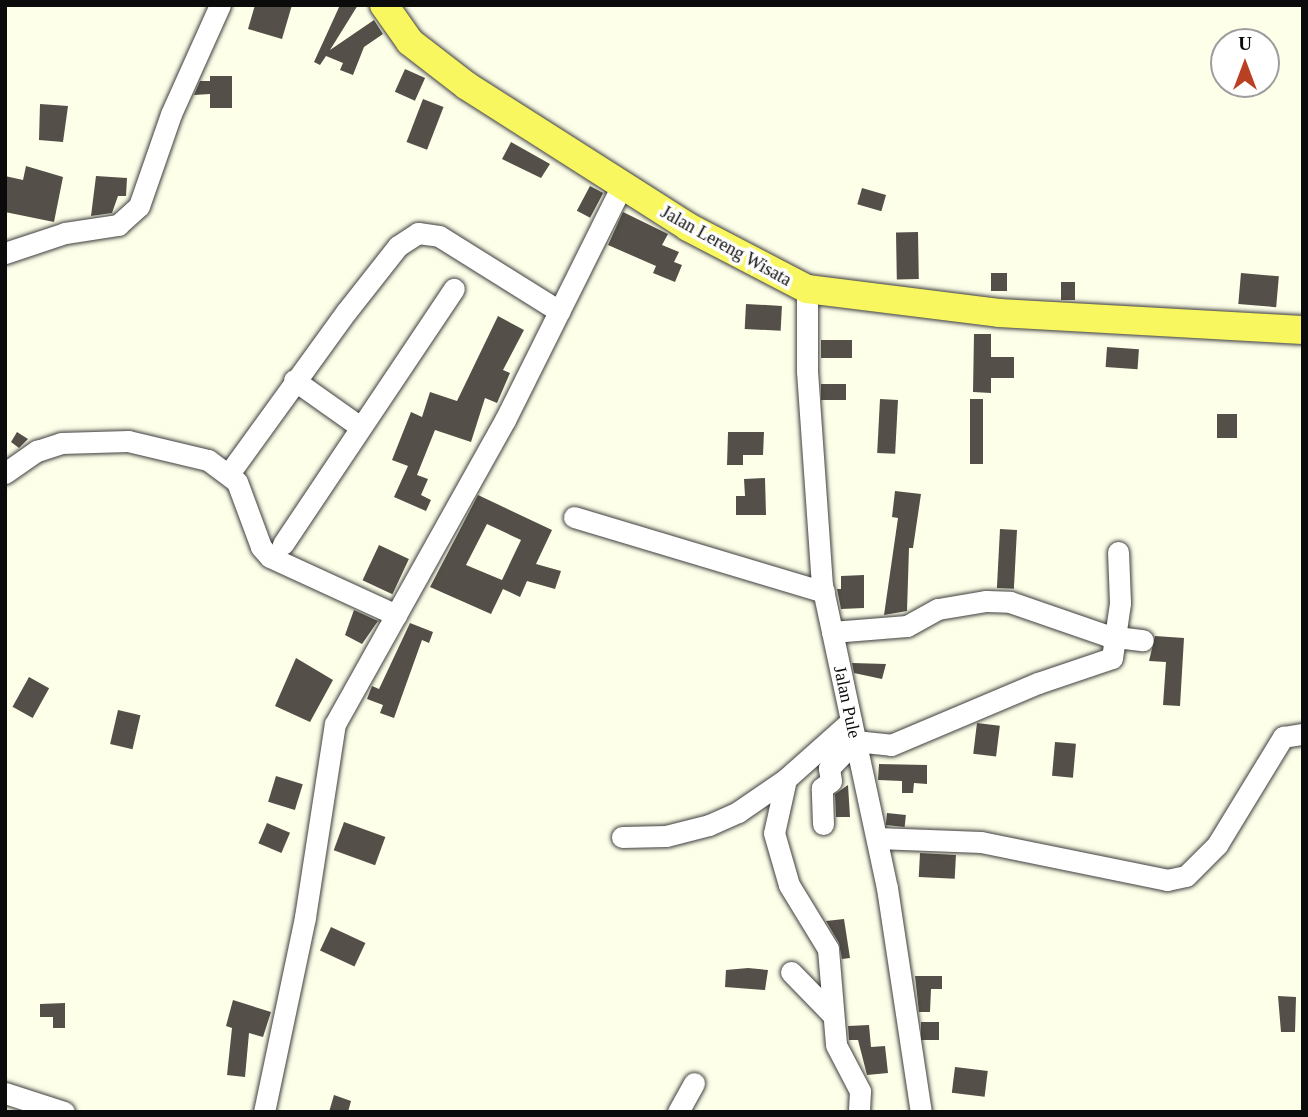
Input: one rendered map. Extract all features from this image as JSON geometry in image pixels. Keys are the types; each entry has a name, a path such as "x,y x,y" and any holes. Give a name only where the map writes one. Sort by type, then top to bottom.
{"main road":[{"name":"Jalan Lereng Wisata","path":"384,5 410,42 467,86 688,227 807,289 999,313 1303,330"}],"street":[{"path":"5,253 65,233 118,225 139,206 171,114 220,5"},
{"path":"264,1112 305,916 335,724 505,420 622,185"},
{"path":"233,468 295,380 398,246 418,233 439,236 559,311"},
{"path":"283,544 359,426 454,289"},
{"name":"Jalan Pule","path":"807,289 807,371 824,592 877,838 921,1112"},
{"path":"295,380 359,426"},
{"path":"5,473 37,451 71,443 128,441 208,460 237,482 261,547 270,557 396,615"},
{"path":"574,517 824,592"},
{"path":"853,731 891,745 931,732 1038,683 1112,658 1116,637 1118,552"},
{"path":"832,632 907,626 938,609 986,601 1035,608 1054,621 1116,637 1143,640"},
{"path":"622,837 666,836 709,825 738,812 853,731"},
{"path":"822,824 822,788 831,781 829,768 853,731"},
{"path":"877,838 981,842 1167,880 1186,876 1217,845 1283,737 1303,734"},
{"path":"786,779 774,833 778,859 828,949 831,1013 839,1054 860,1091 859,1112"},
{"path":"791,972 831,1013"},
{"path":"678,1112 694,1083"},
{"path":"5,1093 64,1112"}],"building":[{"path":"255,5 292,5 282,39 248,29"},
{"path":"340,5 358,5 330,50 374,20 383,34 364,47 353,75 340,70 343,63 326,56 320,65 314,62"},
{"path":"405,69 425,78 415,101 395,92"},
{"path":"210,76 232,76 232,108 210,108 210,94 194,95 200,81 210,81"},
{"path":"423,99 444,107 427,150 407,142"},
{"path":"40,104 68,106 63,142 39,140"},
{"path":"511,142 550,164 541,178 502,159"},
{"path":"26,166 63,177 54,222 5,212 5,176 23,180"},
{"path":"96,176 127,178 126,196 118,196 112,213 91,216"},
{"path":"590,186 603,193 590,218 577,211"},
{"path":"862,188 886,195 881,211 857,204"},
{"path":"623,212 668,234 662,245 679,252 674,262 682,265 675,282 653,273 656,266 608,245"},
{"path":"896,232 918,232 919,279 897,279"},
{"path":"991,273 1007,273 1007,291 991,291"},
{"path":"1241,273 1279,276 1276,307 1238,304"},
{"path":"1061,282 1075,282 1075,300 1061,300"},
{"path":"746,304 782,306 781,331 745,329"},
{"path":"498,316 524,330 503,370 510,373 497,403 485,398 471,442 435,430 417,475 428,479 421,495 431,500 426,511 394,497 408,466 392,460 411,412 422,417 430,392 457,401"},
{"path":"974,334 991,334 991,357 1014,357 1014,378 991,378 991,393 973,392"},
{"path":"821,340 852,340 852,358 821,358"},
{"path":"1107,347 1139,349 1138,369 1106,367"},
{"path":"821,384 846,384 846,400 821,400"},
{"path":"880,399 898,400 895,454 877,453"},
{"path":"970,399 983,399 983,464 970,464"},
{"path":"1217,414 1237,414 1237,438 1217,438"},
{"path":"17,432 28,439 19,448 11,442"},
{"path":"728,432 764,432 763,455 743,455 743,465 727,465"},
{"path":"765,478 766,515 736,515 736,496 745,496 744,479"},
{"path":"895,491 921,494 913,548 909,548 907,611 884,615 898,518 892,517"},
{"path":"478,495 552,530 536,564 561,571 555,589 527,581 520,597 503,589 491,614 430,587","holes":["487,524 521,540 502,580 466,565"]},
{"path":"1000,529 1017,530 1014,589 997,588"},
{"path":"379,545 409,559 392,594 363,580"},
{"path":"864,575 864,608 841,609 837,589 841,589 841,576"},
{"path":"354,610 378,621 362,644 345,635"},
{"path":"410,623 433,632 429,643 422,640 394,718 380,713 383,705 367,699 372,686 379,689"},
{"path":"1155,636 1184,638 1180,706 1163,705 1166,662 1149,661"},
{"path":"296,658 333,680 310,722 275,706"},
{"path":"852,663 886,664 882,679 854,673"},
{"path":"29,677 49,688 33,718 13,707"},
{"path":"118,710 140,715 133,749 110,744"},
{"path":"977,723 1000,726 996,757 973,754"},
{"path":"1055,742 1076,744 1073,778 1052,776"},
{"path":"879,764 927,765 927,784 914,783 913,793 902,793 902,781 878,780"},
{"path":"276,776 303,784 295,810 268,802"},
{"path":"848,785 850,817 836,817 835,794"},
{"path":"887,813 906,815 905,827 886,825"},
{"path":"344,822 385,837 375,865 334,850"},
{"path":"267,823 290,833 281,853 258,843"},
{"path":"920,853 956,855 955,879 919,877"},
{"path":"844,919 850,958 842,959 839,943 826,921"},
{"path":"331,927 365,943 354,967 320,951"},
{"path":"726,970 768,970 765,990 725,987"},
{"path":"915,976 942,976 942,989 931,989 930,1012 919,1012"},
{"path":"1278,996 1296,997 1295,1032 1281,1032"},
{"path":"233,1000 271,1012 263,1037 249,1033 245,1077 227,1075 232,1028 226,1026"},
{"path":"65,1003 65,1028 53,1028 53,1017 40,1017 40,1004"},
{"path":"921,1022 939,1022 939,1040 921,1040"},
{"path":"869,1025 871,1047 885,1046 888,1073 867,1075 858,1040 849,1040 848,1026"},
{"path":"955,1067 988,1071 985,1097 952,1093"},
{"path":"334,1095 351,1101 348,1112 329,1112"}]}
